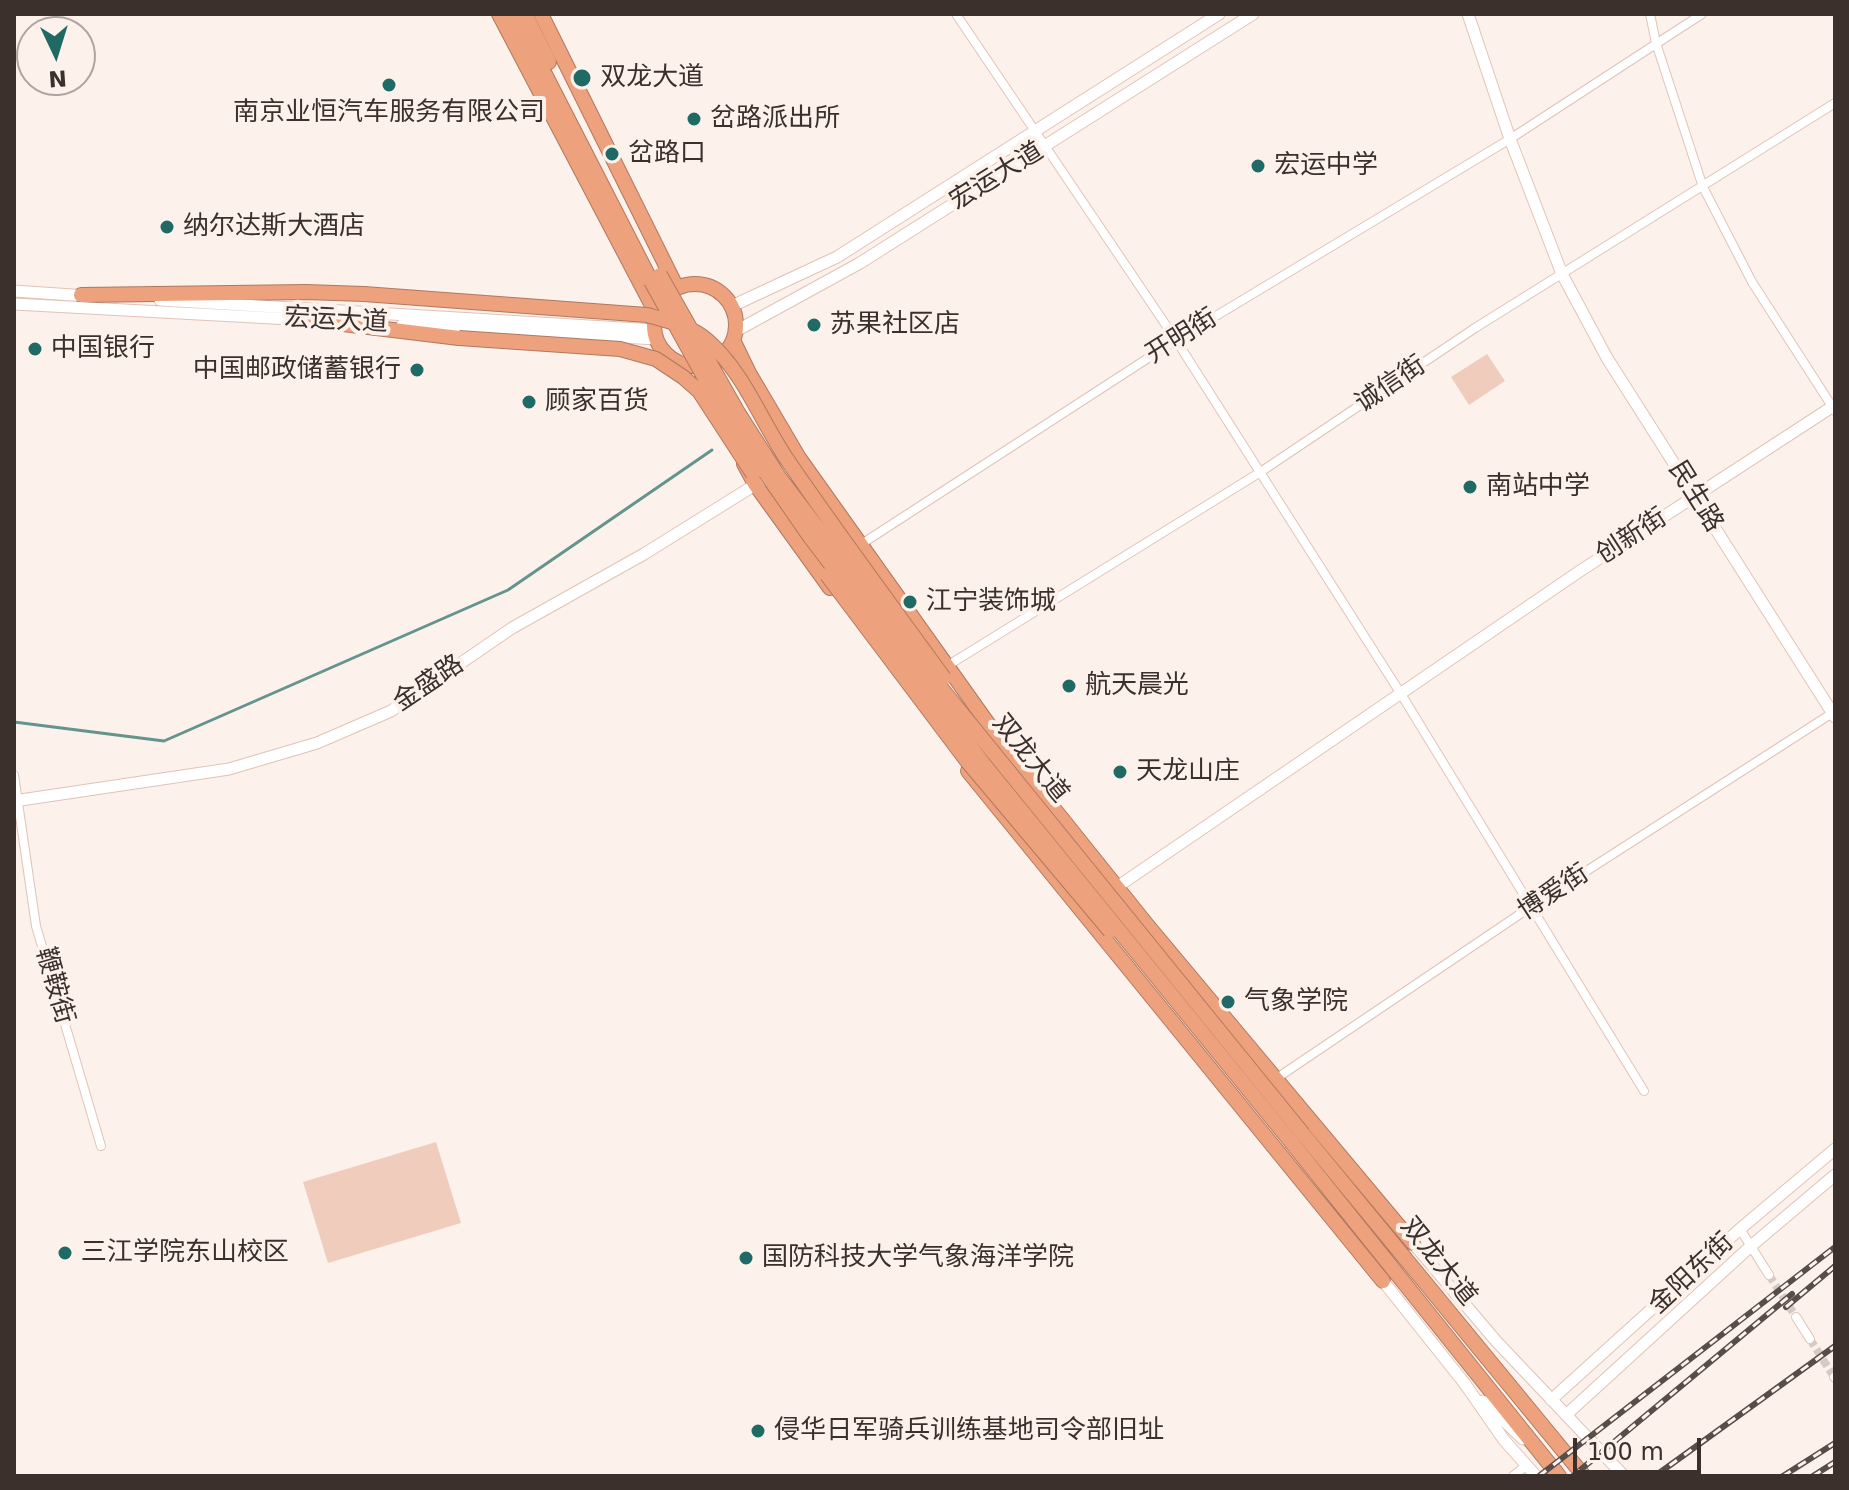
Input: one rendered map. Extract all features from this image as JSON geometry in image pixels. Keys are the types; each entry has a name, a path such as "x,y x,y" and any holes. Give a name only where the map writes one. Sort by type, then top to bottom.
{"highway":[{"path":"499,14 656,313"},
{"name":"双龙大道","path":"514,14 651,281 723,411 774,488 986,767 1174,999 1297,1138 1584,1476"},
{"name":"双龙大道","path":"525,14 605,176 737,411 798,501 907,646 1297,1138 1555,1471"},
{"path":"541,14 677,288"},
{"path":"701,284 724,295 732,306 736,318 735,336 727,351 716,360 704,365 691,365 669,356 656,334 656,313 661,303 677,288 701,284"},
{"path":"81,295 364,294 647,315 682,325 706,339 726,359 786,457 958,698 997,758"},
{"path":"302,319 459,338 620,349 656,359 683,377 699,391 792,529 967,761 1095,916 1174,999"},
{"name":"双龙大道","path":"735,336 749,373 799,458 1006,749 1413,1243"},
{"name":"双龙大道","path":"691,365 755,484 982,791 1383,1281"}],"street":[{"path":"956,14 1176,340 1401,694 1644,1091"},
{"name":"宏运大道","path":"732,306 837,257 1219,14"},
{"name":"宏运大道","path":"735,336 1047,147 1253,14"},
{"name":"民生路","path":"1468,14 1510,139 1562,274 1607,358 1834,714"},
{"path":"1650,14 1656,43 1703,187 1752,282 1834,408"},
{"name":"开明街","path":"860,545 1176,340 1510,139 1702,14"},
{"name":"诚信街","path":"947,666 1259,473 1475,328 1835,103"},
{"name":"宏运大道","path":"14,291 656,334"},
{"name":"宏运大道","path":"14,304 656,334"},
{"name":"创新街","path":"1117,887 1550,591 1834,408"},
{"name":"金盛路","path":"15,800 229,769 317,743 391,711 512,628 644,554 799,458"},
{"name":"博爱街","path":"1277,1078 1532,906 1834,714"},
{"name":"鞭鞍街","path":"14,775 15,800 36,926 101,1146"},
{"name":"金阳东街","path":"1551,1400 1740,1229 1835,1149"},
{"name":"金阳东街","path":"1566,1415 1751,1246 1835,1175"},
{"path":"1740,1229 1769,1275"},
{"path":"1413,1243 1457,1297 1624,1476"},
{"path":"1383,1281 1465,1384 1504,1440 1536,1476"},
{"path":"1796,1317 1810,1339"},
{"path":"1465,1384 1555,1471"},
{"path":"1513,1476 1527,1465"}],"shaded area":[{"path":"1487,354 1505,381 1469,405 1451,377"},
{"path":"436,1142 461,1223 328,1263 303,1182"}],"waterway":[{"path":"14,722 164,741 508,590 712,450"}],"tunnel":[{"path":"1769,1275 1796,1317"},
{"path":"1810,1339 1834,1377"}],"railway":[{"path":"1539,1476 1835,1247"},
{"path":"1786,1307 1835,1266"},
{"path":"1573,1476 1792,1294"},
{"path":"1655,1476 1835,1346"},
{"path":"1783,1476 1835,1443"},
{"path":"1813,1476 1835,1462"}],"place":[{"name":"双龙大道","path":"582,78"},
{"name":"南京业恒汽车服务有限公司","path":"389,85"},
{"name":"岔路派出所","path":"694,119"},
{"name":"岔路口","path":"612,154"},
{"name":"宏运中学","path":"1258,166"},
{"name":"纳尔达斯大酒店","path":"167,227"},
{"name":"苏果社区店","path":"814,325"},
{"name":"中国银行","path":"35,349"},
{"name":"中国邮政储蓄银行","path":"417,370"},
{"name":"顾家百货","path":"529,402"},
{"name":"南站中学","path":"1470,487"},
{"name":"江宁装饰城","path":"910,602"},
{"name":"航天晨光","path":"1069,686"},
{"name":"天龙山庄","path":"1120,772"},
{"name":"气象学院","path":"1228,1002"},
{"name":"三江学院东山校区","path":"65,1253"},
{"name":"国防科技大学气象海洋学院","path":"746,1258"},
{"name":"侵华日军骑兵训练基地司令部旧址","path":"758,1431"}]}
